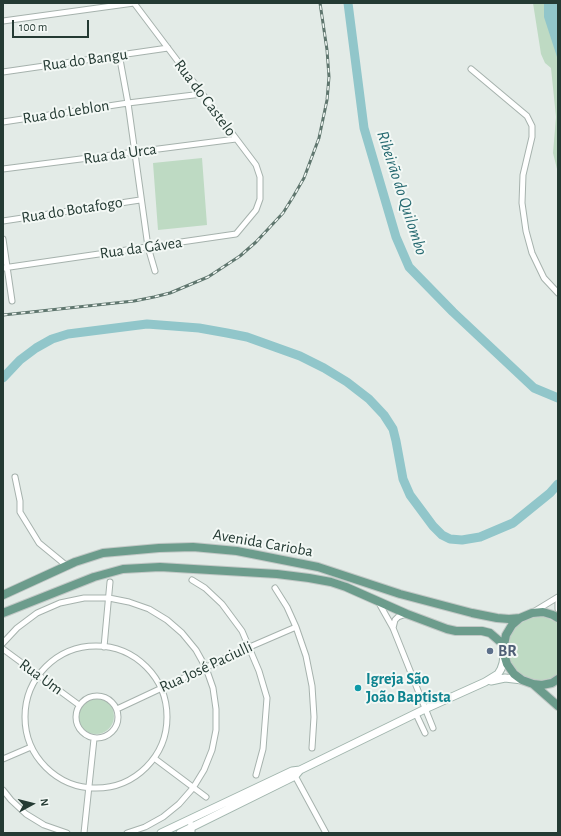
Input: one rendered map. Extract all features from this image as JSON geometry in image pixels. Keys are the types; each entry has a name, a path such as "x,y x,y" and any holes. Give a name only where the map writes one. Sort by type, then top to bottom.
{"main road":[{"name":"Avenida Carioba","path":"3,595 67,566 103,553 159,548 193,547 237,551 318,567 394,592 472,613 497,618 520,618"},
{"name":"Avenida Carioba","path":"3,614 94,577 124,569 146,567 277,574 331,582 346,587 407,614 452,630 482,631 490,633 504,650"},
{"path":"180,833 296,772 425,709 485,682 498,674 504,663 506,634 512,625 520,618 532,613 543,612 558,618"},
{"path":"504,650 507,664 514,674 522,680"},
{"path":"485,682 505,678 542,685 552,683 558,679"},
{"path":"533,684 558,706"},
{"path":"161,833 191,827"}],"street":[{"path":"3,20 134,3"},
{"name":"Rua do Castelo","path":"134,3 256,165 260,177 260,199"},
{"name":"Rua do Bangu","path":"3,72 168,48"},
{"path":"119,54 128,103 140,200 148,247 155,271"},
{"path":"471,69 527,116 532,126 532,137 523,175 522,203 526,231 532,253 544,278 558,293"},
{"name":"Rua do Leblon","path":"3,122 128,103 202,94"},
{"name":"Rua da Urca","path":"3,169 236,139"},
{"name":"Rua da Gávea","path":"5,267 236,234 256,210 260,199"},
{"name":"Rua do Botafogo","path":"3,221 140,200"},
{"path":"3,239 5,267 12,301"},
{"path":"15,477 20,501 20,512 39,543 67,566"},
{"path":"192,580 205,588 222,604 242,631 259,671 267,698 263,750 256,775"},
{"path":"104,647 110,582"},
{"path":"275,588 287,607 306,656 312,686 314,717 312,748"},
{"path":"532,613 558,597"},
{"path":"3,644 17,628 37,613 60,603 84,598 109,598 129,602 149,609 167,620 182,633 196,650 206,668 214,695 216,730 212,750 204,770 193,788 180,804 163,817 145,827 127,833"},
{"path":"379,602 393,628 433,728"},
{"path":"558,603 558,609"},
{"path":"393,628 395,620 398,617 407,614"},
{"name":"Rua José Paciulli","path":"117,709 296,627"},
{"path":"86,647 104,647 118,650 132,656 143,664 153,675 161,688 166,705 167,724 163,742 154,758 137,776 126,782 102,789 75,786 61,780 49,771 39,760 31,747 27,732 25,717 27,702 31,688 39,675 52,662 68,652 86,647"},
{"name":"Rua Um","path":"3,649 79,705"},
{"path":"96,696 108,699 117,709 118,722 112,733 101,739 88,737 78,729 75,717 79,705 89,697 96,696"},
{"path":"416,714 425,733"},
{"path":"84,833 94,739"},
{"path":"3,759 31,747"},
{"path":"154,758 206,798"},
{"path":"296,772 326,833"},
{"path":"3,790 26,814 44,825 67,833"}],"green space":[{"path":"533,3 552,3 558,49 558,173 553,153 556,117 551,68 545,63 541,54"},
{"path":"202,158 207,225 158,230 153,163"},
{"path":"545,617 558,623 558,674 552,678 543,680 534,680 525,677 518,672 512,665 508,647 509,639 513,630 527,619"},
{"path":"96,698 106,701 111,706 114,716 111,726 106,731 96,734 86,731 81,726 78,716 81,706 86,701"}],"water":[{"path":"544,3 558,3 558,60 544,17"}],"waterway":[{"name":"Ribeirão do Quilombo","path":"348,3 364,128 396,237 409,267 453,312 534,388 558,398"},
{"name":"Ribeirão do Quilombo","path":"3,378 20,360 36,348 52,339 68,334 147,324 199,328 227,333 247,337 300,356 347,382 369,399 384,415 393,429 403,479 410,495 433,526 442,535 450,539 462,540 480,537 513,523 550,493 558,484"}],"railway":[{"path":"3,315 134,301 170,293 208,277 240,256 256,242 283,213 293,197 304,178 319,138 327,100 329,77 327,50 320,3"}],"place":[{"name":"BR","path":"490,651"},
{"name":"Igreja São João Baptista","path":"358,688"}]}
